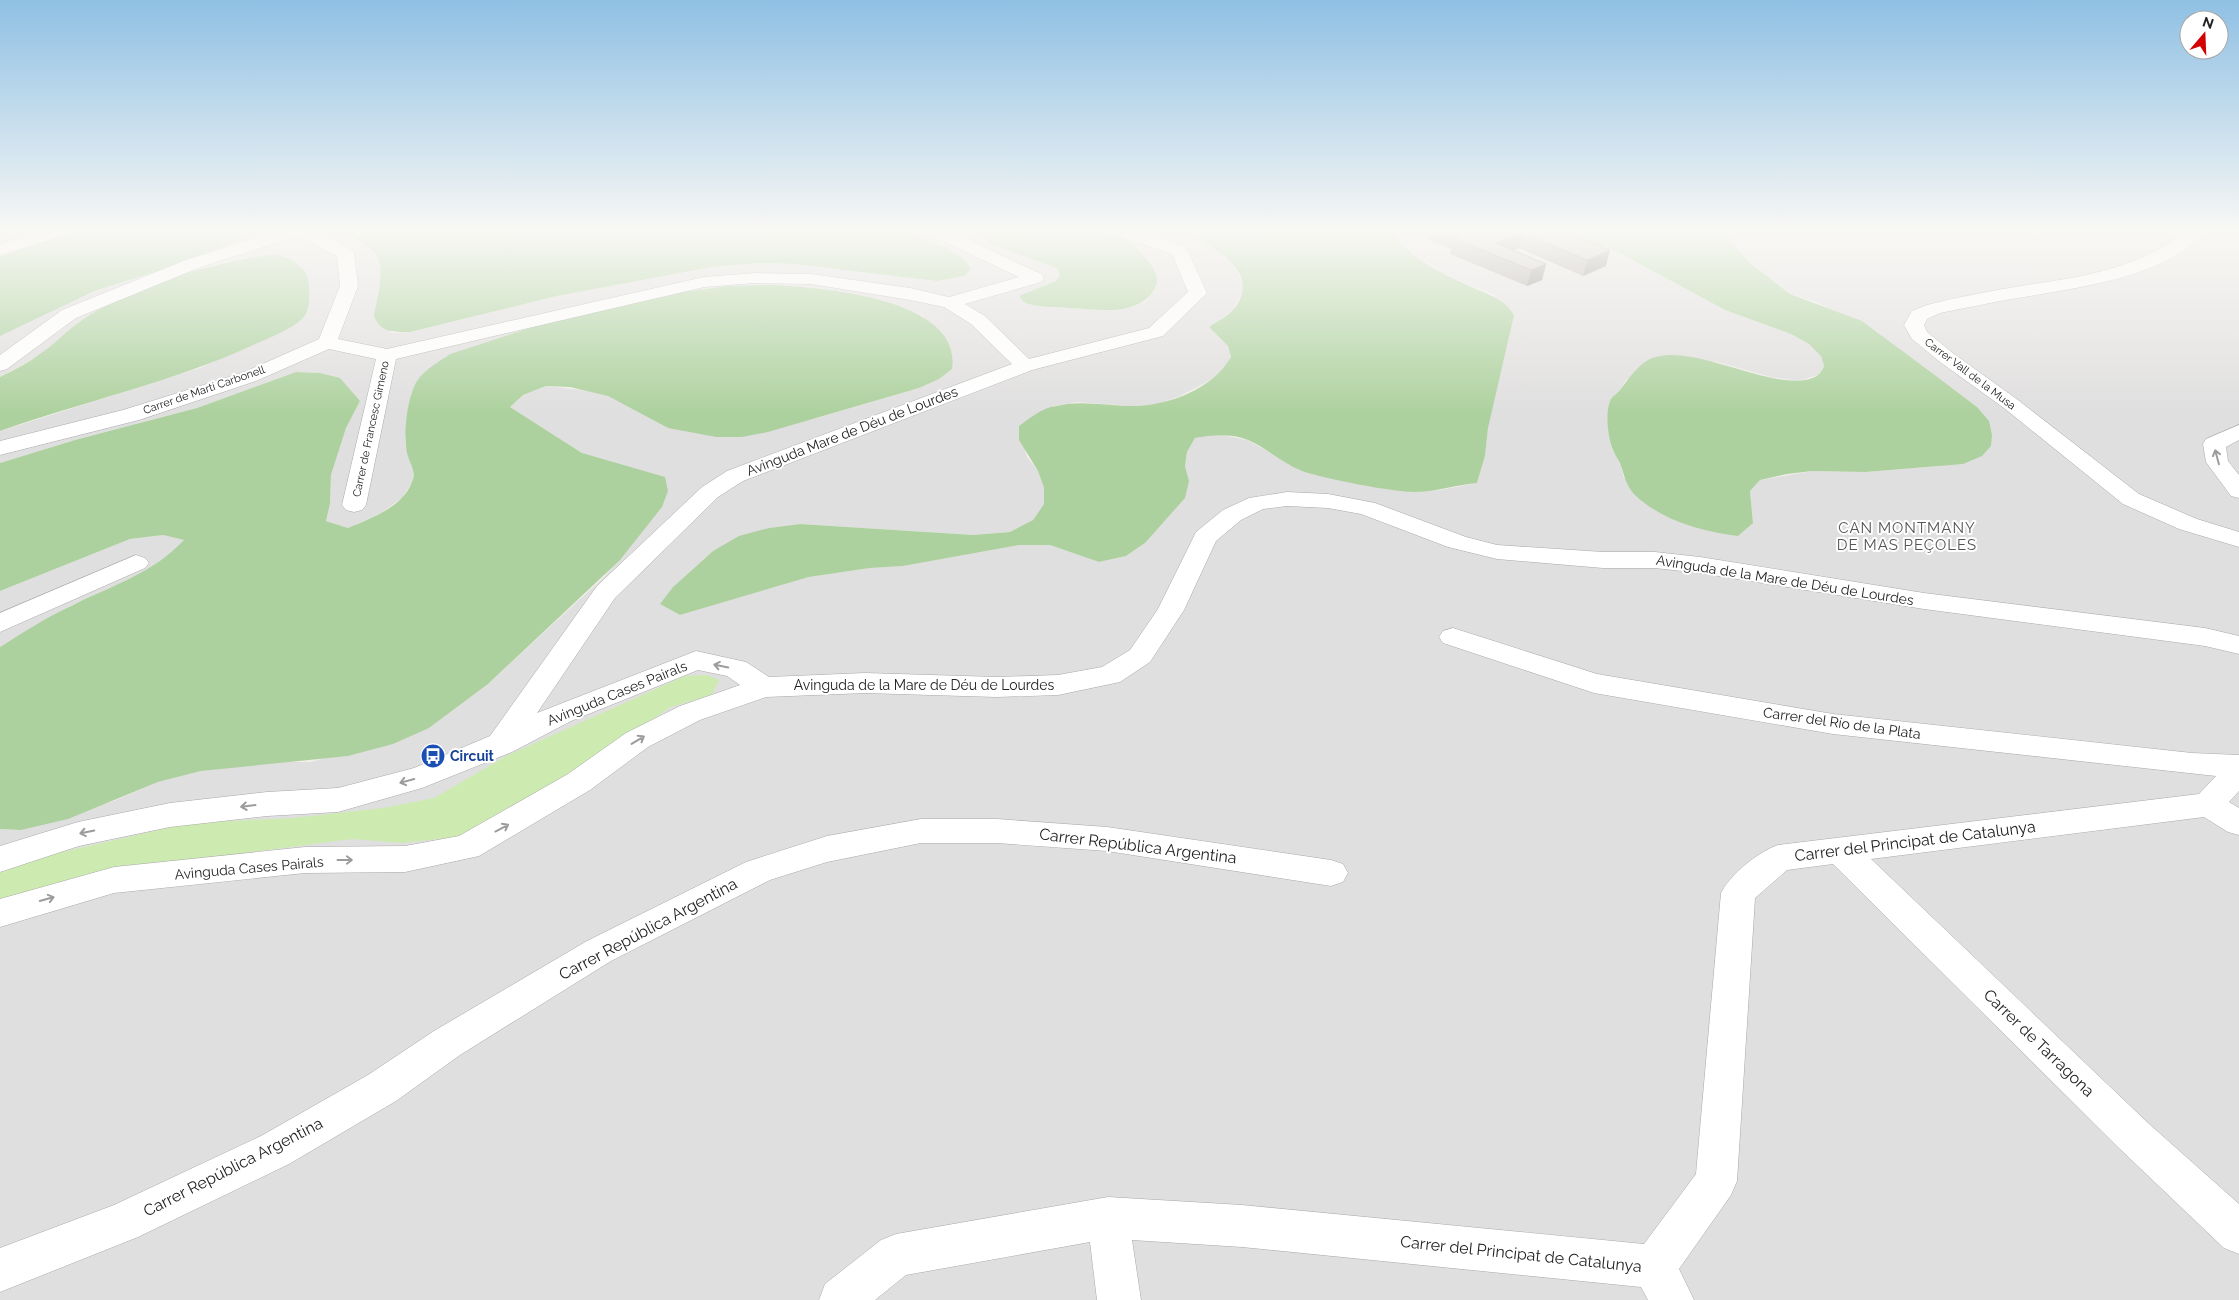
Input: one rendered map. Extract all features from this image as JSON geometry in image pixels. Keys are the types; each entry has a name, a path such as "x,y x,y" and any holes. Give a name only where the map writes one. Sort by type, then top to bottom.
{"street":[{"path":"0,365 69,314 124,292"},
{"path":"328,342 347,292"},
{"path":"387,355 662,292"},
{"path":"894,292 950,303 978,320 1025,366"},
{"path":"950,303 989,292"},
{"name":"Avinguda Mare de Déu de Lourdes","path":"501,744 606,592 710,492 735,476 1025,366 1156,332 1197,292"},
{"name":"Carrer Vall de la Musa","path":"2030,292 1934,309 1919,315 1914,325 1919,335 1947,358 2011,404 2131,499 2188,524 2239,540"},
{"name":"Carrer de Francesc Gimeno","path":"328,342 387,355 354,505"},
{"name":"Carrer de Martí Carbonell","path":"0,448 131,415 240,380 328,342"},
{"path":"2239,432 2214,444 2217,462 2239,491"},
{"name":"Avinguda de la Mare de Déu de Lourdes","path":"764,687 865,683 996,687 1058,685 1110,675 1140,656 1172,610 1205,537 1232,515 1257,502 1287,498 1328,501 1367,508 1457,542 1497,552 1544,557 1655,560 1691,564 1924,601 2185,635 2239,645"},
{"path":"0,623 136,563"},
{"name":"Carrer del Río de la Plata","path":"1453,637 1594,683 1833,724 2192,764 2239,766"},
{"name":"Avinguda Cases Pairals","path":"0,859 78,834 170,815 268,804 338,800 422,777 501,744 561,714 696,660 736,669 764,687"},
{"name":"Avinguda Cases Pairals","path":"0,913 114,880 305,860 405,859 467,846 579,782 637,740 690,712 764,687"},
{"name":"Carrer del Principat de Catalunya","path":"841,1300 896,1255 1108,1218 1242,1226 1663,1283 1716,1181 1738,893 1778,858 2224,814 2239,771"},
{"name":"Carrer República Argentina","path":"0,1270 123,1222 275,1150 382,1088 447,1043 599,951 758,871 827,849 920,831 997,831 1107,839 1331,873"},
{"name":"Carrer de Tarragona","path":"1841,851 2134,1136 2239,1233"},
{"path":"1108,1218 1119,1300"}],"shaded area":[{"path":"93,292 139,292 80,321 40,355 0,377 0,336"},
{"path":"309,292 378,292 375,309 391,333 410,332 580,292 686,292 609,302 450,354 419,378 410,403 405,443 413,468 413,481 402,498 381,513 348,528 326,521 330,504 331,475 346,428 360,401 320,373 296,372 197,408 75,440 0,463 0,431 200,368 288,328 303,318 309,308"},
{"path":"831,292 1037,292 1025,303 1100,310 1133,307 1146,301 1153,292 1242,292 1233,310 1209,327 1228,346 1231,357 1225,368 1214,378 1180,396 1157,404 1132,406 1078,402 1053,406 1019,426 1027,457 1038,471 1044,488 1044,504 1033,520 1010,532 973,535 800,524 769,528 713,551 673,587 661,604 680,615 809,577 870,568 903,566 1020,545 1050,545 1099,562 1126,556 1145,543 1172,511 1189,481 1185,466 1187,452 1195,438 1218,434 1247,440 1333,478 1412,492 1440,490 1477,483 1485,456 1488,428 1494,295 1486,292 1691,292 1725,310 1791,334 1809,344 1821,355 1824,366 1818,375 1799,381 1771,377 1717,362 1690,358 1626,380 1620,390 1610,400 1608,423 1612,449 1620,463 1624,478 1753,523 1750,490 1760,480 1812,471 1865,472 1938,466 1977,407 1889,343 1877,331 1816,302 1787,292 2239,292 2239,1300 0,1300 0,829 21,830 114,801 158,782 201,771 277,762 311,762 429,728 488,684 604,577 662,507 600,460 582,453 510,407 523,395 546,386 590,391 608,396 668,428 817,418 919,388 924,316 867,297"},
{"path":"163,535 184,540 168,557 142,574 72,605 0,647 0,591 130,539"}],"green space":[{"path":"0,292 93,292 0,336"},
{"path":"135,292 309,292 308,307 303,318 292,326 253,345 159,381 0,431 0,377 21,366 51,346 82,320"},
{"path":"379,292 580,292 410,332 384,329 374,316"},
{"path":"686,292 840,292 854,294 913,312 936,326 949,345 952,369 939,379 919,388 768,432 742,437 716,437 668,428 608,396 570,387 546,386 523,395 510,407 582,453 665,477 668,491 662,507 620,560 488,684 429,728 393,744 348,756 201,771 158,782 68,819 21,830 0,829 0,647 54,615 132,578 159,562 184,540 163,535 130,539 0,591 0,463 75,440 197,408 296,372 320,373 340,378 360,401 346,428 331,475 330,504 326,521 348,528 385,511 401,499 412,482 414,475 406,445 407,414 415,385 422,374 450,354 609,302"},
{"path":"1030,292 1153,292 1144,301 1135,306 1114,310 1033,305 1024,302 1019,296"},
{"path":"1241,292 1483,292 1497,298 1506,305 1514,315 1488,428 1485,456 1477,483 1421,492 1375,487 1308,473 1284,462 1256,444 1242,438 1222,435 1201,437 1195,438 1187,452 1185,466 1189,481 1185,498 1145,543 1126,556 1099,562 1050,545 1020,545 903,566 870,568 809,577 680,615 660,604 673,587 713,551 739,536 769,528 800,524 973,535 1010,532 1033,520 1044,504 1044,488 1038,471 1019,440 1019,426 1036,414 1051,407 1085,403 1146,405 1174,399 1201,387 1223,368 1231,357 1228,346 1209,327 1232,312"},
{"path":"1691,292 1787,292 1862,321 1977,407 1989,421 1992,435 1991,446 1982,456 1963,464 1865,472 1812,471 1760,480 1750,491 1753,523 1738,536 1697,528 1669,518 1644,503 1631,491 1610,439 1607,419 1610,401 1634,372 1645,362 1662,356 1683,356 1707,360 1781,380 1802,380 1818,375 1824,366 1821,356 1809,344 1791,334 1725,310"},
{"path":"707,675 719,680 712,695 671,707 508,814 455,837 402,843 352,839 93,873 0,900 0,873 49,855 190,823 293,818 383,808 434,798 508,755 685,676"}],"place":[{"name":"Circuit","path":"433,756"}],"district":[{"name":"CAN MONTMANY DE MAS PEÇOLES","path":"1907,536"}]}
